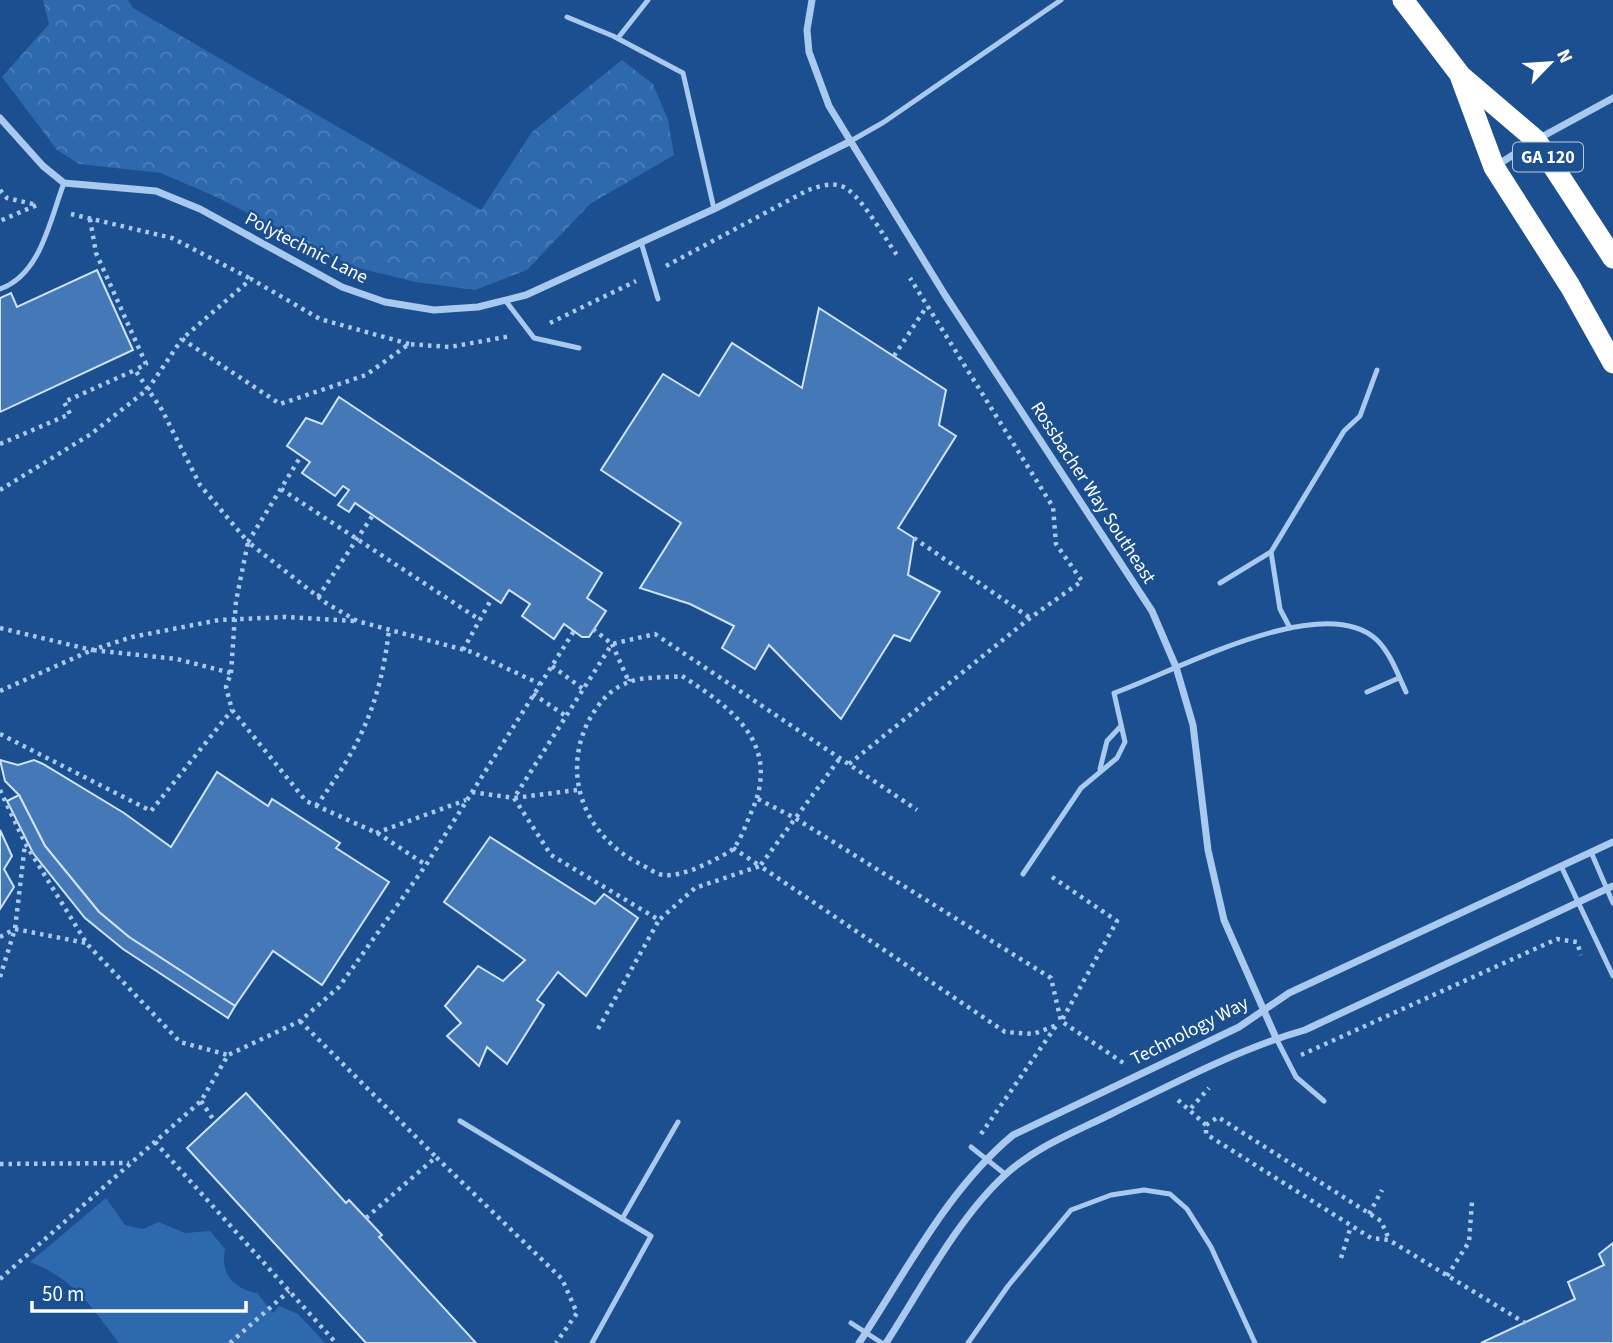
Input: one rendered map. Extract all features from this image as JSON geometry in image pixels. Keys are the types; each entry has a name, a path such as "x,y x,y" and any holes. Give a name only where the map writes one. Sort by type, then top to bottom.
{"highway":[{"name":"GA 120","path":"1403,0 1461,76 1536,140 1613,258"},
{"name":"GA 120","path":"1461,76 1494,167 1570,286 1613,363"}],"street":[{"name":"Rossbacher Way Southeast","path":"812,0 807,30 811,64 820,89 849,142 945,295 1152,611 1175,667 1196,740 1208,850 1218,897 1232,941 1276,1038"},
{"path":"1494,167 1536,140 1613,98"},
{"path":"0,118 43,166 64,183"},
{"name":"Polytechnic Lane","path":"64,183 156,191 200,209 342,287 385,302 434,310 478,307 526,295 714,209 849,142"},
{"name":"Technology Way","path":"859,1343 939,1221 986,1160 1028,1126 1238,1027 1289,993 1613,842"},
{"path":"884,1343 958,1234 1005,1174 1047,1146 1163,1089 1276,1038 1305,1030 1610,887"}],"lane":[{"path":"618,38 648,0"},
{"path":"849,142 884,122 1061,0"},
{"path":"568,17 618,38 683,73 714,209"},
{"path":"0,289 10,286 40,252 64,183"},
{"path":"641,242 658,299"},
{"path":"505,300 534,338 579,348"},
{"path":"1220,583 1271,552 1343,431 1360,416 1377,370"},
{"path":"1271,552 1280,609 1290,628"},
{"path":"1023,874 1081,788 1099,770 1118,758 1125,742 1114,692 1175,667 1290,628 1320,621 1355,627 1377,639 1390,657 1406,692"},
{"path":"1367,692 1399,678"},
{"path":"1099,770 1107,741 1121,726"},
{"path":"1591,852 1610,887 1613,903"},
{"path":"1561,866 1613,976"},
{"path":"1276,1038 1296,1077 1324,1101"},
{"path":"460,1121 651,1236 592,1343"},
{"path":"622,1219 678,1122"},
{"path":"971,1147 1005,1174"},
{"path":"968,1343 1008,1286 1071,1210 1111,1195 1144,1190 1170,1194 1187,1209 1211,1247 1255,1343"},
{"path":"851,1323 884,1343"}],"path":[{"path":"0,190 7,198 172,238 320,319 409,344 450,347 503,338 547,325 808,190 830,185 843,186 855,196 898,256 1053,507 1056,544 1082,581 1030,618 849,764"},
{"path":"0,221 37,205"},
{"path":"0,444 70,414 64,402 146,364 96,253 90,219"},
{"path":"0,490 82,440 148,389 182,339 251,279"},
{"path":"894,356 927,306"},
{"path":"182,339 280,404 366,375 409,344"},
{"path":"135,370 162,410 200,485 248,542 318,597 357,621"},
{"path":"301,456 248,542 234,619 231,673 226,687 232,710 306,801 375,833 426,865"},
{"path":"281,489 480,620"},
{"path":"318,597 373,515"},
{"path":"914,538 1030,618"},
{"path":"463,650 492,598"},
{"path":"0,691 92,650 132,637 234,619 285,617 357,621 389,629 463,650 540,684"},
{"path":"0,628 92,650 177,659 231,673"},
{"path":"316,806 344,769 375,705 383,678 389,629"},
{"path":"593,629 612,644 629,680"},
{"path":"0,1279 201,1101 228,1055 300,1021 339,987 426,865 574,631"},
{"path":"514,798 612,644 655,634 917,810"},
{"path":"552,666 583,689"},
{"path":"682,676 712,695 745,725 760,755 758,799 733,848 703,866 664,875 619,853 596,826 577,790 578,743 598,702 629,680 682,676"},
{"path":"533,694 566,716"},
{"path":"0,734 151,811 232,710"},
{"path":"598,1030 659,920 695,888 760,866 839,758"},
{"path":"472,792 514,798 577,790"},
{"path":"1,793 25,844 87,943 180,1042 228,1055"},
{"path":"514,798 551,855 659,920"},
{"path":"375,833 467,799"},
{"path":"758,799 795,818 1051,978 1059,1023 1139,1073"},
{"path":"0,977 15,929 25,844"},
{"path":"733,848 1005,1032 1033,1034 1059,1023"},
{"path":"979,1136 1059,1023 1117,921 1052,877"},
{"path":"0,936 15,929 87,943"},
{"path":"1288,1061 1557,939 1577,942 1581,955"},
{"path":"300,1021 562,1279 577,1313 556,1343"},
{"path":"1163,1089 1191,1108 1206,1125 1206,1134 1371,1238 1389,1240 1525,1323"},
{"path":"201,1101 215,1122"},
{"path":"1206,1125 1218,1117 1381,1222 1389,1240"},
{"path":"155,1142 336,1343"},
{"path":"366,1218 436,1157"},
{"path":"0,1164 131,1163"},
{"path":"1368,1213 1382,1191"},
{"path":"1447,1276 1469,1242 1472,1202"},
{"path":"1341,1258 1351,1226"},
{"path":"230,1343 289,1291"}],"green space":[{"path":"43,0 128,0 133,8 481,210 532,132 622,60 653,84 668,120 674,155 590,204 527,270 475,290 416,282 354,267 214,196 161,173 79,164 57,150 2,77 49,24"},
{"path":"106,1198 125,1225 143,1229 159,1222 185,1233 210,1231 225,1249 227,1272 235,1284 257,1293 273,1313 279,1306 298,1314 325,1343 119,1343 81,1295 59,1277 30,1262"}],"building":[{"path":"97,270 133,350 0,412 0,298 11,293 17,307"},
{"path":"819,308 946,390 939,425 956,436 898,528 914,538 908,575 940,592 910,641 894,635 841,719 769,645 755,669 722,648 734,626 690,604 640,588 681,523 601,470 663,374 699,396 732,343 802,388"},
{"path":"339,397 602,573 587,598 606,611 589,637 582,637 564,624 554,639 522,616 530,604 509,590 501,603 355,503 349,512 338,505 349,490 343,486 335,496 302,473 310,462 287,446 306,418 322,424"},
{"path":"0,760 18,765 34,760 43,764 124,813 171,847 217,772 268,806 272,799 340,843 336,848 389,882 322,985 273,951 235,1006 129,937 99,912 45,846 19,795 5,781"},
{"path":"19,795 45,846 99,912 129,937 235,1006 228,1018 123,949 85,918 33,853 7,801"},
{"path":"0,830 12,856 4,869 14,887 0,909"},
{"path":"490,837 595,904 604,894 638,918 586,996 558,972 537,1000 544,1005 507,1064 487,1047 479,1066 447,1036 461,1023 445,1006 478,966 503,981 525,960 444,902"},
{"path":"246,1093 346,1203 349,1200 382,1235 379,1237 476,1343 366,1343 187,1148"},
{"path":"1613,1243 1613,1343 1481,1343 1575,1299 1568,1282 1604,1265 1599,1254"}]}
